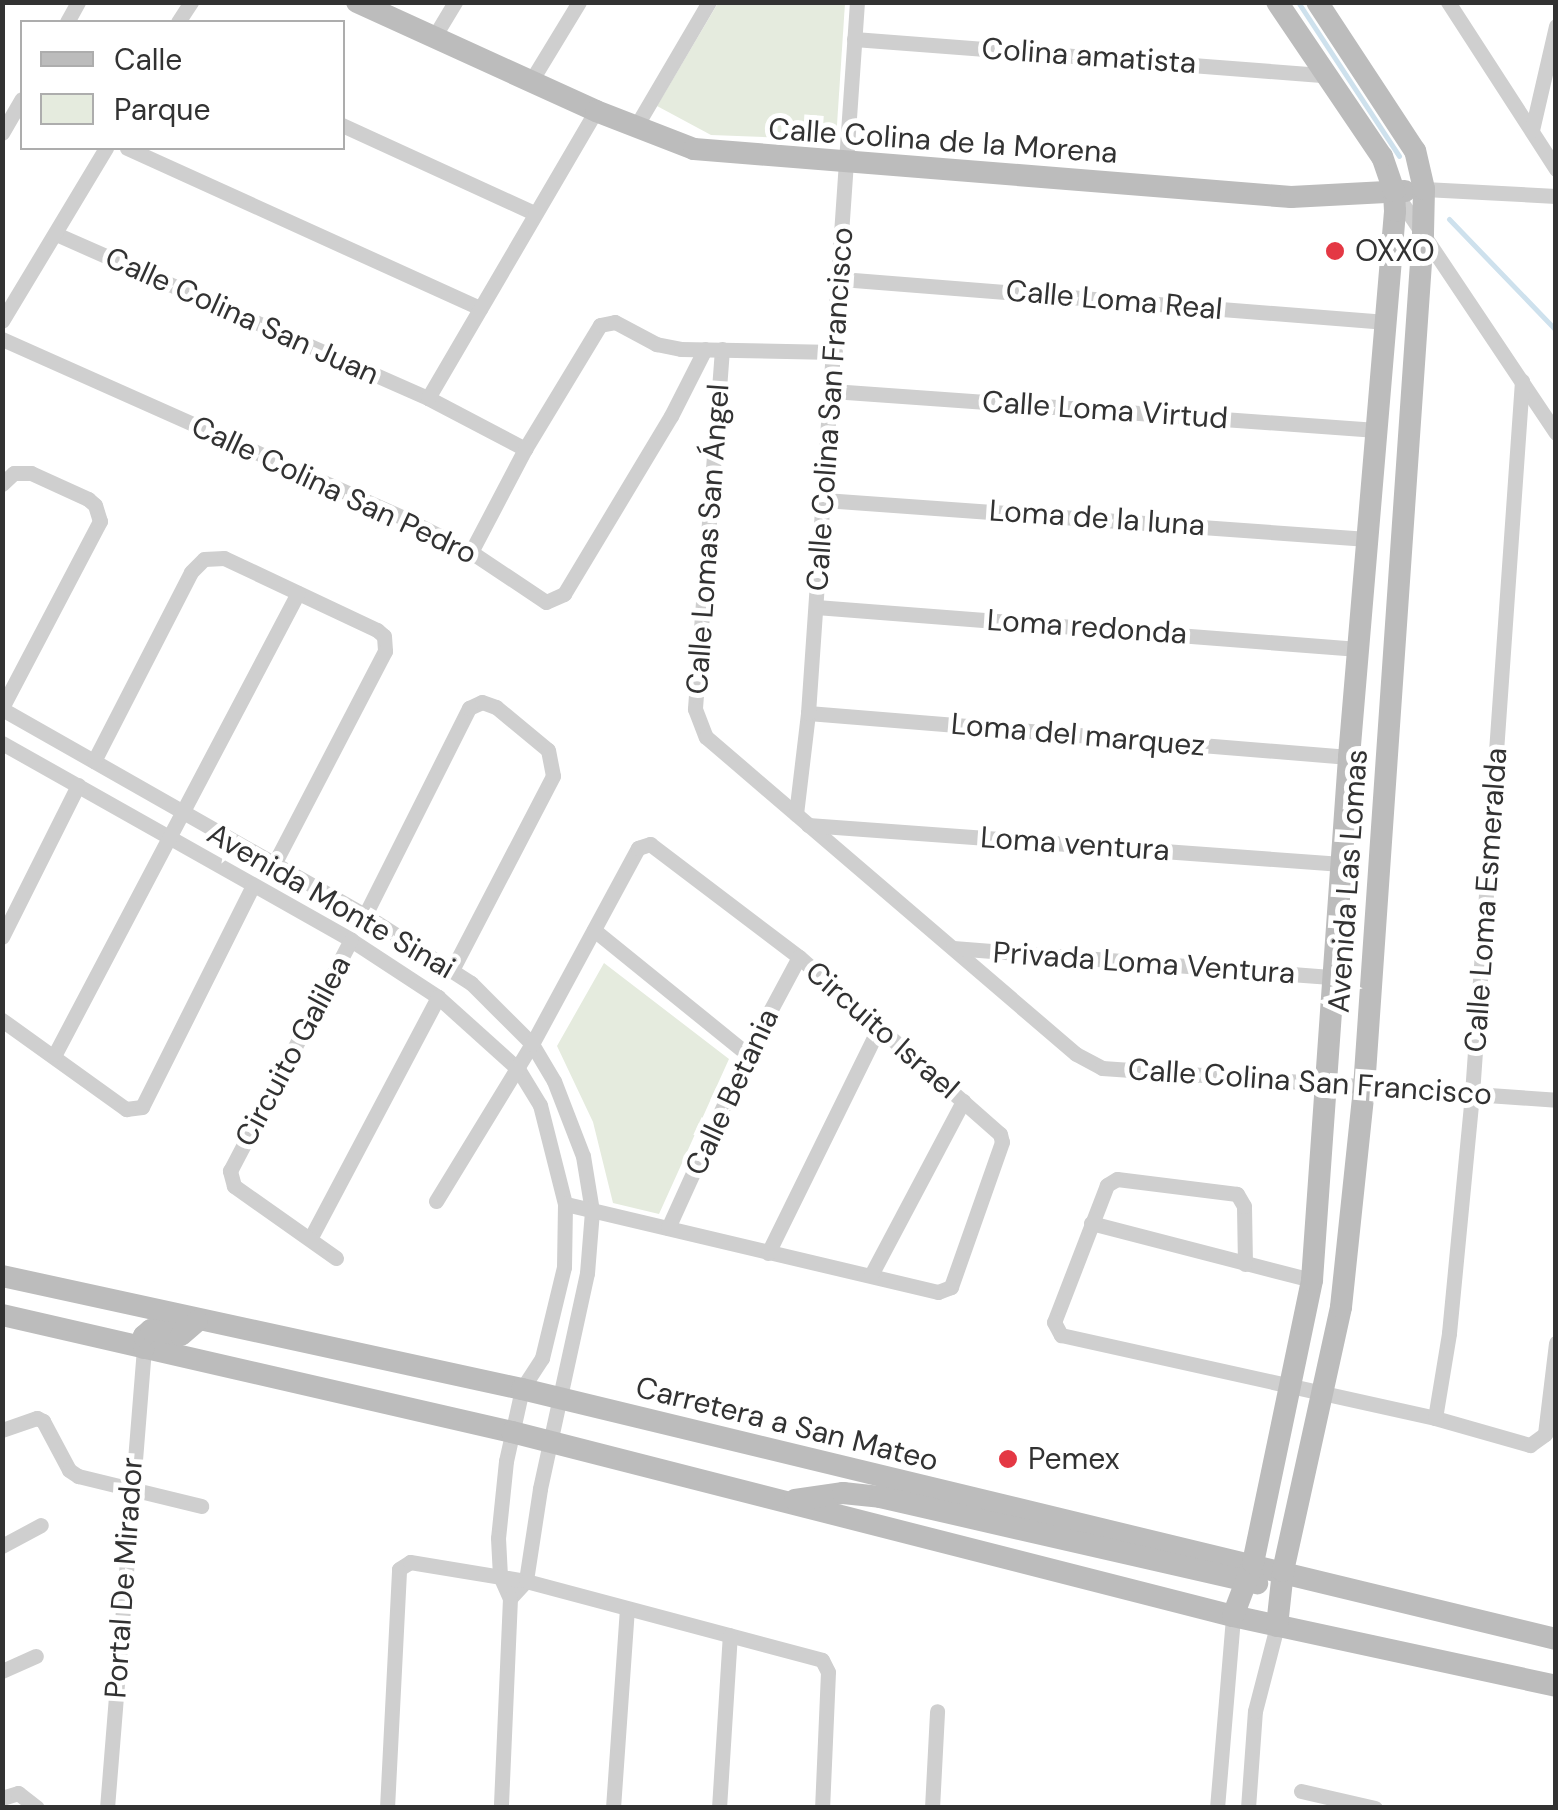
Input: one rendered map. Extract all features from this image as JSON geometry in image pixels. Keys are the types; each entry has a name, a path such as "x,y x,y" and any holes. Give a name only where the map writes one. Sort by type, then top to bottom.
{"street":[{"name":"Calle Colina de la Morena","path":"357,2 596,112 694,149 1291,197 1424,189 1556,196"},
{"path":"434,37 455,2"},
{"path":"532,81 579,2"},
{"path":"635,128 709,2"},
{"name":"Calle Colina San Francisco","path":"802,820 858,2"},
{"path":"1277,2 1382,157 1394,191 1556,433"},
{"name":"Avenida Las Lomas","path":"1276,1626 1283,1571 1341,1306 1364,1088 1424,233 1424,189 1406,134 1317,2"},
{"path":"1448,2 1556,169"},
{"path":"1532,130 1556,26"},
{"name":"Colina amatista","path":"854,39 1325,74"},
{"path":"2,133 20,102"},
{"path":"428,398 596,112"},
{"path":"345,126 534,213"},
{"path":"2,321 105,150"},
{"path":"131,150 480,308"},
{"name":"Avenida Las Lomas","path":"1233,1616 1249,1573 1312,1280 1394,191"},
{"name":"Calle Colina San Juan","path":"56,234 428,398 524,449"},
{"name":"Calle Loma Real","path":"841,279 1386,322"},
{"name":"Calle Lomas San Ángel","path":"524,449 600,326 614,322 667,347 835,352"},
{"name":"Calle Colina San Pedro","path":"2,339 470,552 546,602 559,599 671,416 704,349"},
{"name":"Calle Lomas San Ángel","path":"699,728 696,709 722,349"},
{"name":"Calle Loma Esmeralda","path":"1435,1418 1448,1333 1472,1094 1522,381"},
{"name":"Calle Loma Virtud","path":"832,392 1377,430"},
{"path":"470,552 524,449"},
{"path":"2,484 14,473 31,473 88,499 96,505 100,520 2,709"},
{"name":"Loma de la luna","path":"824,500 1368,538"},
{"path":"94,761 196,564 224,558 377,630 386,643 274,866"},
{"path":"55,1054 298,593"},
{"name":"Loma redonda","path":"816,607 1358,648"},
{"path":"364,915 470,708 482,702 496,707 548,750 553,776 452,970"},
{"name":"Avenida Monte Sinai","path":"2,709 364,915 452,970 496,1005 532,1044 572,1121 592,1211 587,1273 550,1442 526,1581"},
{"name":"Loma del marquez","path":"808,713 1349,757"},
{"name":"Calle Colina San Francisco","path":"699,728 1076,1054 1102,1068 1556,1100"},
{"name":"Avenida Monte Sinai","path":"2,742 351,940 438,997 518,1069 540,1105 565,1204 564,1266 542,1358 522,1388 512,1432 498,1538 500,1576"},
{"path":"2,937 78,785"},
{"name":"Loma ventura","path":"802,820 1342,864"},
{"name":"Circuito Israel","path":"436,1201 518,1069 638,848 650,844 798,957 879,1027 1000,1134 1003,1150 951,1287 938,1292 565,1204"},
{"path":"2,1020 55,1054 126,1109 142,1107 253,885"},
{"path":"594,930 747,1054"},
{"name":"Circuito Galilea","path":"336,1258 234,1186 230,1172 351,940"},
{"name":"Privada Loma Ventura","path":"954,948 1334,978"},
{"name":"Calle Betania","path":"668,1228 747,1054 798,957"},
{"path":"310,1239 438,997"},
{"path":"768,1253 879,1027"},
{"path":"871,1276 963,1101"},
{"path":"1245,1264 1244,1206 1237,1194 1117,1180 1106,1186 1054,1322 1060,1334 1321,1396 1435,1418 1530,1445 1546,1434 1556,1343"},
{"path":"1092,1223 1312,1280"},
{"name":"Carretera a San Mateo","path":"2,1276 522,1388 1249,1573 1283,1571 1556,1639"},
{"path":"2,1316 512,1432 1233,1616 1556,1686"},
{"path":"144,1348 144,1336 150,1330 182,1335 197,1321"},
{"name":"Portal De Mirador","path":"106,1808 129,1491 144,1348"},
{"path":"2,1430 36,1418 43,1421 69,1470 129,1491 201,1506"},
{"path":"784,1502 844,1493 880,1497 1249,1573"},
{"path":"2,1546 41,1526"},
{"path":"387,1808 398,1568 410,1562 526,1581 822,1660 828,1672 822,1808"},
{"path":"500,1576 510,1598 501,1808"},
{"path":"510,1598 526,1581"},
{"path":"613,1808 627,1609"},
{"path":"1217,1808 1233,1616"},
{"path":"1248,1808 1255,1712 1276,1626"},
{"path":"719,1808 730,1635"},
{"path":"2,1672 36,1656"},
{"path":"1223,1710 1255,1712"},
{"path":"932,1808 937,1711"},
{"path":"1301,1791 1325,1801 1376,1808"},
{"path":"6,1796 25,1795 37,1808"}],"green space":[{"path":"718,3 845,3 836,140 711,135 657,106"},
{"path":"604,963 729,1059 659,1214 613,1203 593,1122 557,1046"}],"waterway":[{"path":"1298,2 1399,156"},
{"path":"1449,219 1556,330"}],"place":[{"name":"OXXO","path":"1335,251"},
{"name":"Pemex","path":"1008,1459"}]}
